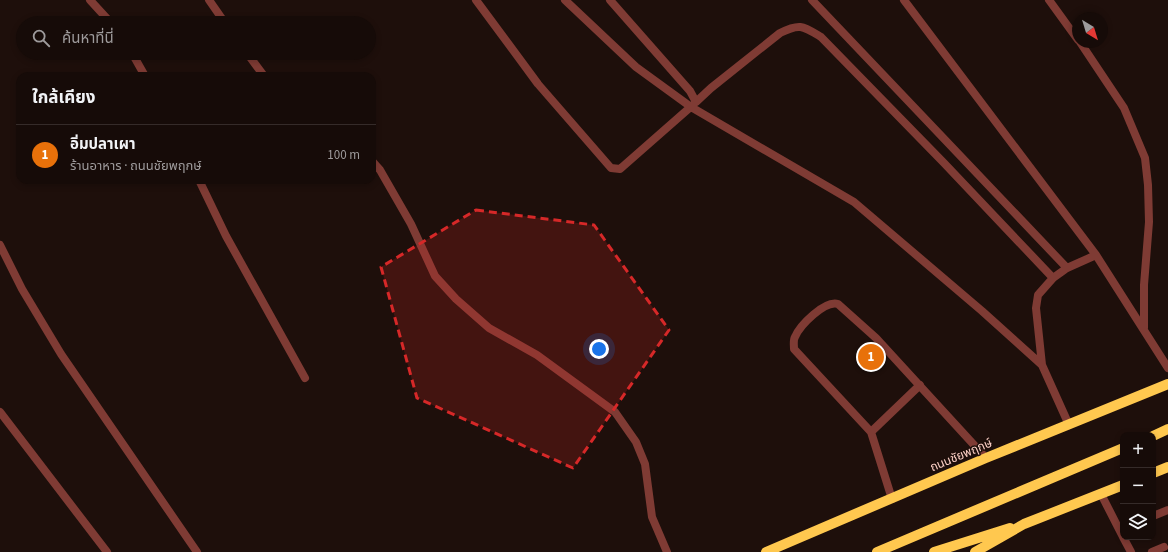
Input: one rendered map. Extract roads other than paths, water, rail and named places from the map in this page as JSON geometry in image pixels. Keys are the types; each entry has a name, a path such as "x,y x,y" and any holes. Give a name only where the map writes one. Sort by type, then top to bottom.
{"main road":[{"name":"ถนนชัยพฤกษ์","path":"766,552 986,458 1168,384"},
{"path":"1156,435 1168,430"},
{"path":"877,552 1120,449"},
{"path":"1156,472 1168,467"},
{"path":"934,552 1024,524 1120,486"},
{"path":"975,552 1024,524"}],"street":[{"path":"90,0 105,16"},
{"path":"209,0 220,16"},
{"path":"476,0 538,84 611,168 620,169 711,88 780,33 792,27 803,26 821,38 944,162 1053,278"},
{"path":"565,0 636,67 693,104 854,202 982,311 1042,365"},
{"path":"610,0 690,91 693,104"},
{"path":"812,0 1067,268"},
{"path":"904,0 1096,255 1168,368"},
{"path":"1049,0 1072,32"},
{"path":"1084,48 1124,108 1145,158 1148,185 1149,222 1144,285 1144,329"},
{"path":"136,60 143,72"},
{"path":"252,60 261,72"},
{"path":"376,165 411,224 435,276 456,299 489,328 537,355 615,412 636,442 645,464 652,517 667,552"},
{"path":"201,184 230,243 305,378"},
{"path":"0,245 22,289 61,354 197,552"},
{"path":"1069,425 1042,365 1036,308 1038,295 1053,278 1067,268 1096,255"},
{"path":"892,499 871,432 794,349 794,337 806,321 826,306 833,303 838,304 876,338 986,458"},
{"path":"871,432 920,385"},
{"path":"0,412 107,552"},
{"path":"1101,494 1120,529"},
{"path":"1156,515 1168,510"},
{"path":"1125,540 1131,552"},
{"path":"1152,552 1164,547"}],"place":[{"name":"อิ่มปลาเผา","path":"871,357"}]}
